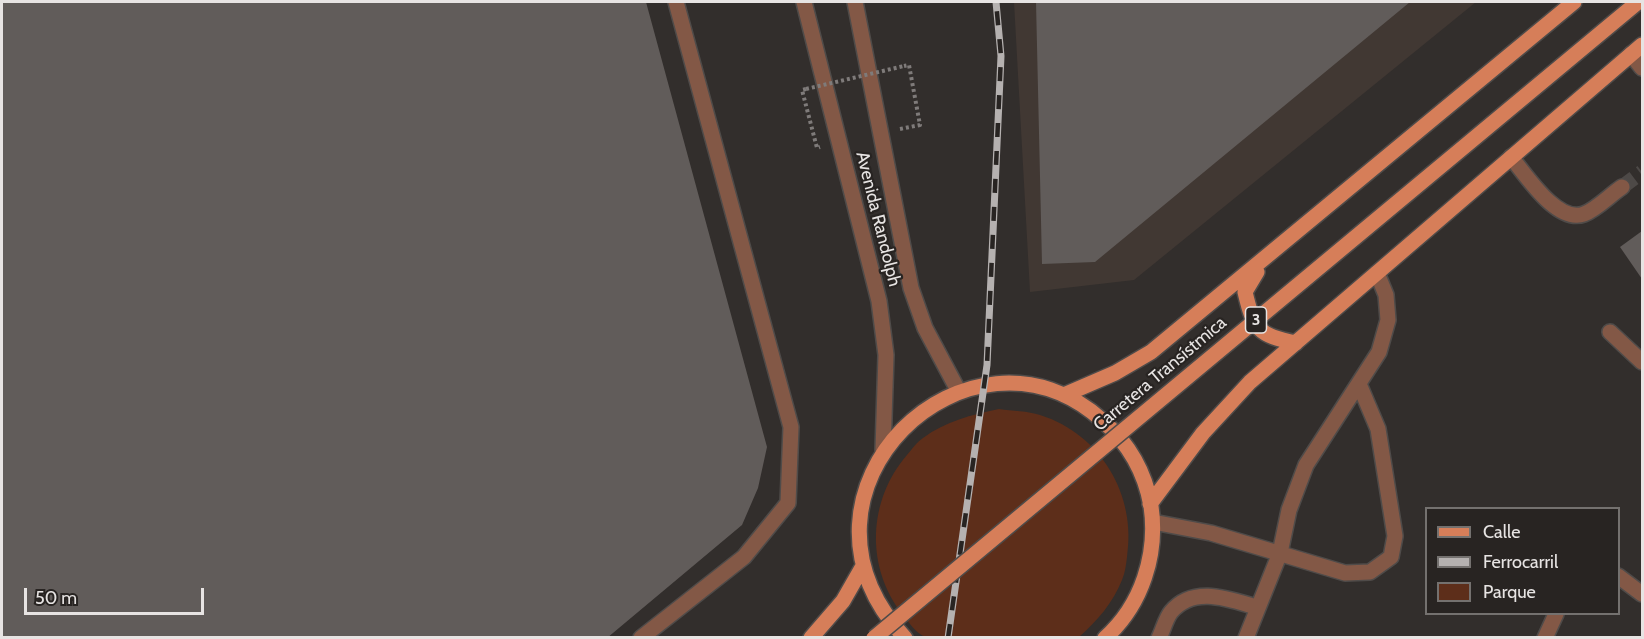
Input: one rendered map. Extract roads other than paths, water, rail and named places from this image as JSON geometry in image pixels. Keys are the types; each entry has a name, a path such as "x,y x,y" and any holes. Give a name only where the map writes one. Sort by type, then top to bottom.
{"main road":[{"path":"1064,395 1115,373 1151,352 1574,2"},
{"name":"Carretera Transístmica","path":"874,638 1638,2"},
{"path":"1150,504 1203,433 1250,382 1636,50"},
{"path":"1263,261 1245,292 1249,311 1257,327 1269,337 1296,343"},
{"path":"905,638 886,616 872,592 863,566 859,536 861,506 870,477 884,450 904,425 930,406 959,392 983,386 1010,384 1037,387 1064,395 1092,411 1116,433 1136,460 1148,489 1153,522 1150,560 1138,596 1116,628 1105,638"},
{"path":"811,638 843,601 863,566"}],"street":[{"path":"641,638 744,557 788,503 791,427 676,2"},
{"name":"Avenida Randolph","path":"804,2 879,301 886,355 884,450"},
{"name":"Avenida Randolph","path":"855,2 911,288 925,328 959,392"},
{"path":"1636,50 1642,68"},
{"path":"1511,157 1554,208 1566,214 1583,215 1622,188"},
{"path":"1246,638 1256,607 1280,553 1289,510 1306,465 1379,352 1388,320 1386,295 1377,273"},
{"path":"1610,332 1642,362"},
{"path":"1153,522 1211,532 1345,573 1370,572 1392,557 1395,536 1378,429 1359,384"},
{"path":"1620,578 1642,594"},
{"path":"1159,638 1172,611 1191,598 1220,595 1256,607"},
{"path":"1545,638 1556,615"}],"tunnel":[{"path":"1622,187 1642,172"}],"railway":[{"path":"948,638 987,365 1001,56 996,2"}]}
